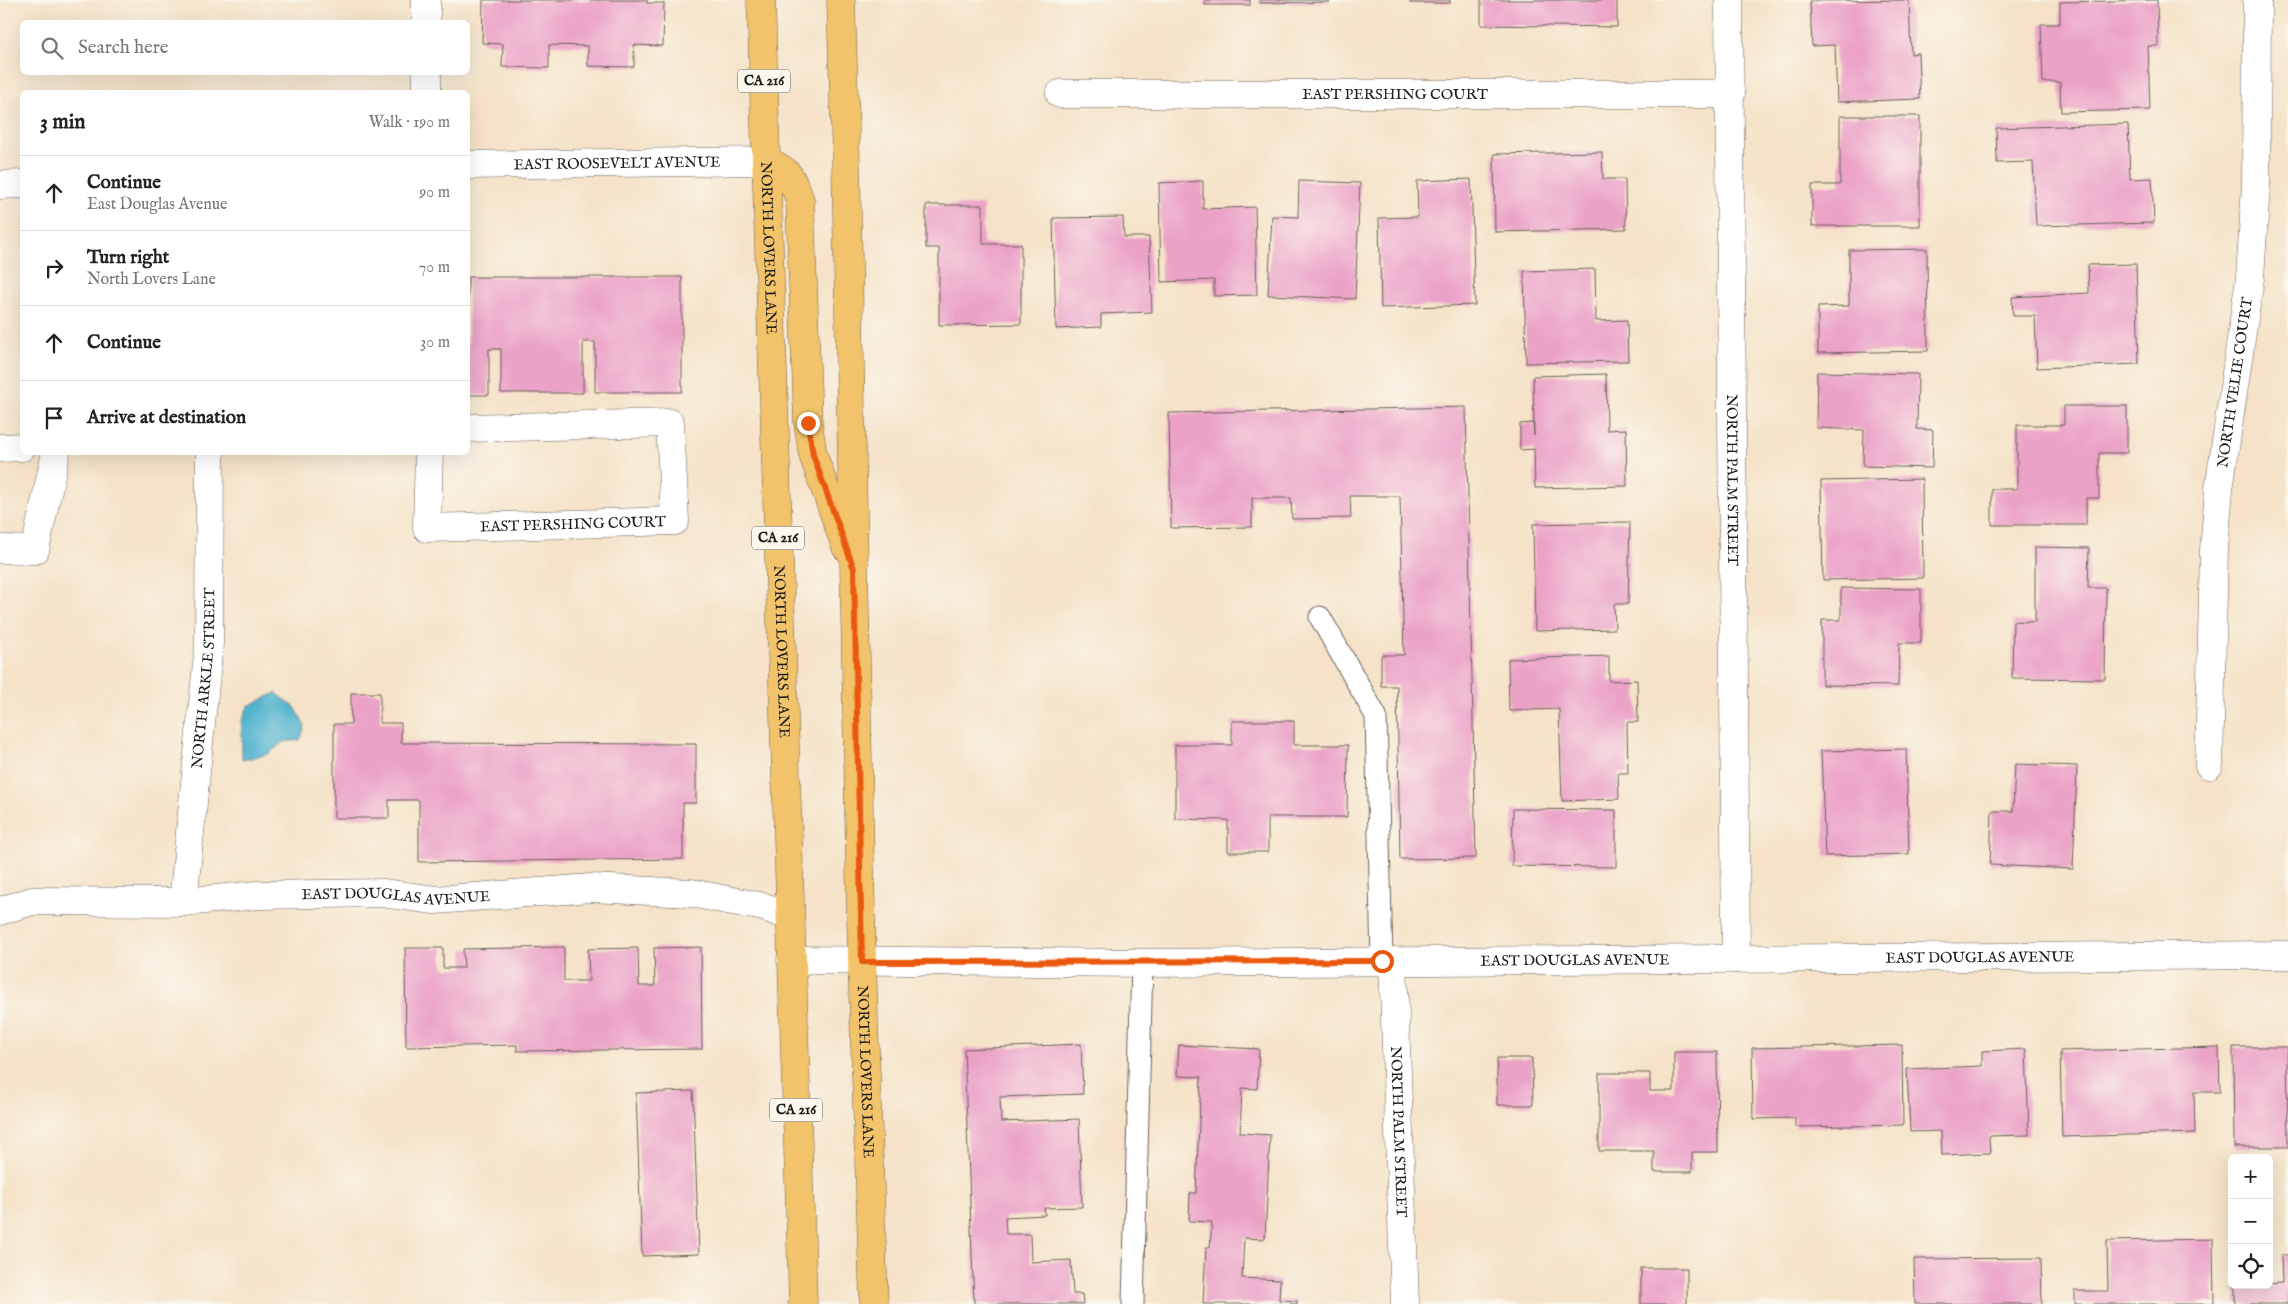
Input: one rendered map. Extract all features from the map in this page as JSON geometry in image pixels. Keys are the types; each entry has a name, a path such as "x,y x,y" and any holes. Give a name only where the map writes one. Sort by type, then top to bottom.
{"main road":[{"name":"NORTH LOVERS LANE","path":"761,0 803,1304"},
{"name":"NORTH LOVERS LANE","path":"841,0 862,962 874,1304"},
{"path":"766,161 784,168 793,181 800,200 808,423 813,455 854,569"}],"street":[{"path":"426,0 426,20"},
{"name":"NORTH PALM STREET","path":"1730,0 1736,959"},
{"name":"NORTH VELIE COURT","path":"2209,765 2214,550 2219,489 2250,269 2256,185 2257,0"},
{"path":"427,75 427,90"},
{"name":"EAST PERSHING COURT","path":"1060,94 1731,94"},
{"name":"EAST ROOSEVELT AVENUE","path":"470,164 766,161"},
{"path":"0,185 20,184"},
{"name":"EAST PERSHING COURT","path":"429,455 427,528 675,521 670,423 470,428"},
{"path":"0,448 20,447"},
{"path":"0,549 34,550 55,455"},
{"name":"NORTH ARKLE STREET","path":"183,902 209,644 210,455"},
{"name":"EAST DOUGLAS AVENUE","path":"0,911 32,901 183,902 258,895 382,893 436,900 591,888 691,893 764,907 790,916"},
{"name":"EAST DOUGLAS AVENUE","path":"791,960 1142,963 2288,956"},
{"name":"NORTH PALM STREET","path":"1388,961 1405,1304"}],"lane":[{"path":"1320,617 1376,716 1388,961"},
{"path":"1133,1304 1142,963"}],"water":[{"path":"276,693 295,707 305,726 300,740 283,742 268,754 242,760 242,721 248,706"}],"building":[{"path":"483,0 647,0 647,3 664,3 663,46 634,45 634,67 588,66 588,46 549,45 549,68 502,67 503,44 482,43"},
{"path":"1205,0 1250,0 1250,5 1205,5"},
{"path":"1259,0 1330,0 1330,2 1260,3"},
{"path":"1410,0 1450,0 1450,3 1410,3"},
{"path":"1481,0 1617,0 1617,27 1481,25"},
{"path":"1909,0 1911,54 1918,53 1920,99 1837,102 1835,45 1812,46 1810,1"},
{"path":"2157,0 2158,46 2148,46 2150,110 2061,112 2060,82 2043,82 2041,24 2060,24 2060,2"},
{"path":"1840,116 1920,116 1920,226 1812,226 1812,185 1840,185"},
{"path":"2128,124 2130,179 2152,178 2154,223 2036,226 2033,162 1997,163 1996,128"},
{"path":"1602,152 1603,179 1625,179 1626,229 1495,232 1494,154"},
{"path":"1471,179 1475,305 1381,308 1379,218 1418,217 1417,181"},
{"path":"1203,181 1203,209 1255,207 1257,295 1214,296 1214,280 1161,282 1159,183"},
{"path":"1299,181 1360,183 1355,299 1268,295 1272,216 1298,217"},
{"path":"926,205 983,205 983,244 1021,244 1021,324 939,325 939,248 926,248"},
{"path":"1123,217 1124,237 1149,237 1152,312 1101,314 1101,327 1056,329 1053,218"},
{"path":"1927,249 1928,351 1818,353 1818,307 1849,306 1849,250"},
{"path":"2136,264 2139,364 2037,368 2035,316 2013,316 2012,297 2089,293 2088,265"},
{"path":"1595,269 1596,321 1627,320 1628,361 1526,363 1524,271"},
{"path":"470,277 682,277 682,392 595,392 595,342 583,342 583,393 501,393 501,349 489,349 489,395 470,395"},
{"path":"1817,372 1918,374 1917,429 1933,430 1932,468 1863,466 1864,430 1816,428"},
{"path":"1606,374 1607,430 1626,429 1627,486 1535,488 1534,449 1520,450 1520,424 1533,423 1534,435 1533,376"},
{"path":"2064,406 2127,406 2127,453 2099,453 2099,498 2086,498 2086,525 1992,525 1992,489 2017,489 2017,425 2064,425"},
{"path":"1466,407 1476,858 1400,859 1397,686 1381,686 1381,655 1404,655 1400,496 1350,496 1351,518 1292,519 1291,498 1252,498 1252,527 1171,528 1169,413"},
{"path":"1922,479 1923,578 1823,580 1821,481"},
{"path":"1630,522 1628,604 1614,604 1615,629 1535,631 1533,524"},
{"path":"2035,547 2089,548 2088,588 2106,588 2105,679 2012,678 2013,621 2035,622"},
{"path":"1841,588 1921,589 1921,643 1899,643 1898,686 1822,685 1822,620 1841,620"},
{"path":"1609,656 1609,681 1637,680 1638,722 1627,722 1628,773 1618,773 1619,799 1562,801 1559,709 1509,711 1508,659"},
{"path":"351,693 380,693 380,723 401,723 401,743 696,744 696,803 683,803 683,859 419,862 419,800 389,800 389,818 334,818 334,724 351,724"},
{"path":"1232,721 1294,721 1294,745 1348,745 1347,817 1268,817 1268,852 1228,852 1228,820 1175,819 1175,745 1232,745"},
{"path":"1906,749 1909,854 1825,856 1821,751"},
{"path":"2015,764 2077,766 2073,869 1990,865 1992,811 2013,811"},
{"path":"1513,809 1616,810 1616,867 1512,866"},
{"path":"564,947 564,981 589,981 588,949 638,948 639,986 655,986 654,948 701,947 702,1049 517,1051 517,1045 406,1047 405,948 443,948 443,968 464,968 463,949"},
{"path":"1081,1044 1083,1094 1000,1097 1001,1122 1079,1119 1082,1207 1044,1208 1045,1215 1005,1217 1006,1234 1030,1234 1031,1262 1071,1260 1073,1294 1082,1294 1083,1304 974,1304 964,1049"},
{"path":"1179,1045 1259,1049 1257,1089 1242,1088 1240,1133 1270,1135 1265,1239 1244,1238 1242,1278 1280,1280 1279,1300 1297,1301 1297,1304 1203,1304 1206,1247 1210,1247 1212,1222 1189,1221 1190,1193 1196,1193 1201,1077 1177,1076"},
{"path":"1902,1045 1903,1125 1795,1127 1795,1118 1753,1119 1752,1048"},
{"path":"2219,1047 2220,1092 2194,1092 2195,1133 2062,1137 2060,1051"},
{"path":"2233,1047 2287,1047 2288,1147 2234,1147"},
{"path":"2026,1049 2029,1135 1989,1136 1990,1153 1942,1155 1941,1131 1910,1132 1907,1069 1982,1066 1982,1051"},
{"path":"1674,1052 1717,1052 1718,1152 1692,1152 1692,1172 1654,1172 1654,1151 1599,1151 1599,1073 1650,1073 1650,1091 1674,1091"},
{"path":"1497,1058 1532,1058 1533,1105 1497,1105"},
{"path":"693,1091 699,1254 642,1256 636,1093"},
{"path":"2213,1239 2214,1304 2075,1304 2075,1291 2108,1291 2107,1241"},
{"path":"2281,1255 2288,1255 2288,1304 2235,1304 2235,1289 2273,1289 2273,1283 2282,1283"},
{"path":"2041,1258 2042,1304 1915,1304 1914,1259"},
{"path":"1641,1268 1687,1268 1687,1304 1641,1304"}],"route":[{"path":"808,423 813,455 854,569 862,962 1142,963 1382,961"}]}
